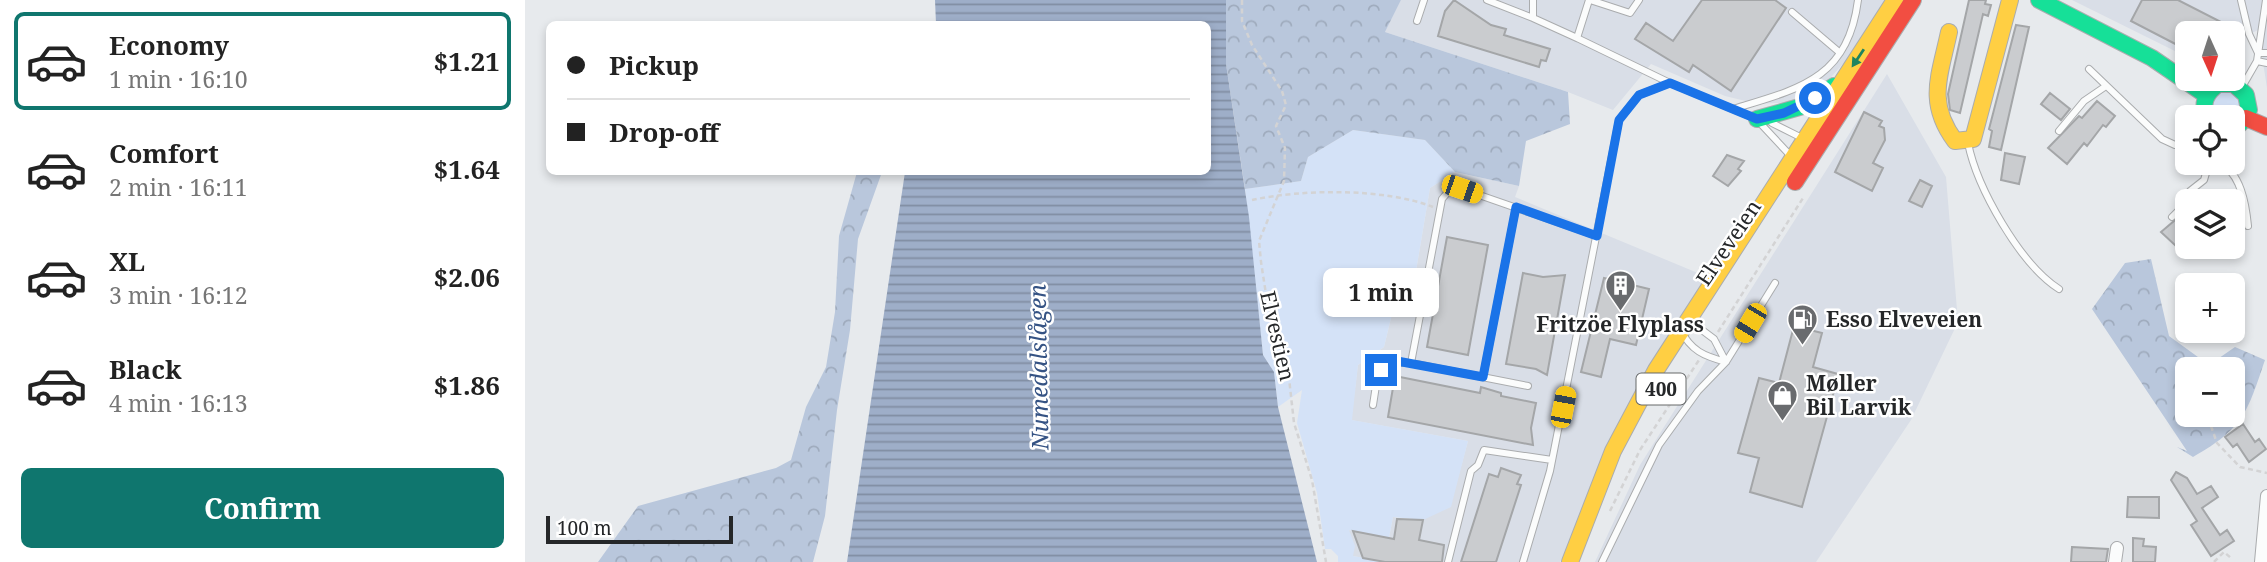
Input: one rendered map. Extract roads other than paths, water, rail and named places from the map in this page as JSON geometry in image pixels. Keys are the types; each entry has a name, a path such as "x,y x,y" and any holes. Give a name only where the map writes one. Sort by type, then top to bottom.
{"main road":[{"name":"Elveveien","path":"1570,562 1613,451 1804,140 1895,0"},
{"name":"Elveveien","path":"1684,337 1697,327 1812,157 1913,0"},
{"path":"1949,32 1935,105 1943,126 1955,141 1968,141 1976,135 1982,115 2010,0"},
{"path":"2039,0 2152,58 2206,94"},
{"name":"400","path":"1757,119 1803,106 1843,81"},
{"path":"2204,105 2206,94 2210,91"},
{"path":"2242,91 2249,102 2245,110"},
{"path":"2245,123 2267,127"}],"street":[{"path":"2261,562 2267,496"},
{"path":"2115,562 2117,548"}],"lane":[{"path":"1417,21 1424,0"},
{"path":"1487,0 1533,18 1670,83 1757,119 1783,126 1804,140 1812,157 1793,158 1757,119"},
{"path":"1532,0 1533,18"},
{"path":"1577,38 1589,0 1630,13 1639,0"},
{"path":"1733,109 1789,92 1830,69 1856,16 1858,0"},
{"path":"2241,0 2257,57 2267,63"},
{"path":"2245,81 2264,38 2266,0"},
{"path":"1792,12 1839,52"},
{"path":"2257,57 2267,53"},
{"path":"2089,69 2162,139 2175,145"},
{"path":"1523,562 1552,460 1619,120 1639,95 1670,83"},
{"path":"2060,131 2084,101 2106,86"},
{"path":"1968,141 1981,181 2003,222 2033,266 2059,289"},
{"path":"2193,189 2204,180 2205,175"},
{"path":"2234,175 2240,188 2248,226"},
{"path":"1411,362 1439,210 1442,199 1455,189 1597,236"},
{"path":"1483,377 1516,207"},
{"path":"2172,217 2175,214"},
{"path":"1602,562 1659,445 1698,391 1726,362 1775,283"},
{"path":"1697,327 1714,339 1726,362"},
{"path":"1684,337 1702,356 1726,362"},
{"path":"1373,405 1381,370 1389,363 1411,362 1528,386"},
{"path":"1448,562 1471,471 1478,466 1484,450 1552,460"}],"water":[{"name":"Numedalslågen","path":"935,0 1226,0 1226,64 1249,217 1263,355 1274,372 1278,407 1317,562 847,562 905,175 1211,175 1211,21 936,21"}],"place":[{"name":"Fritzöe Flyplass","path":"1620,312"},
{"name":"Esso Elveveien","path":"1803,347"},
{"name":"Møller Bil Larvik","path":"1783,423"}]}
